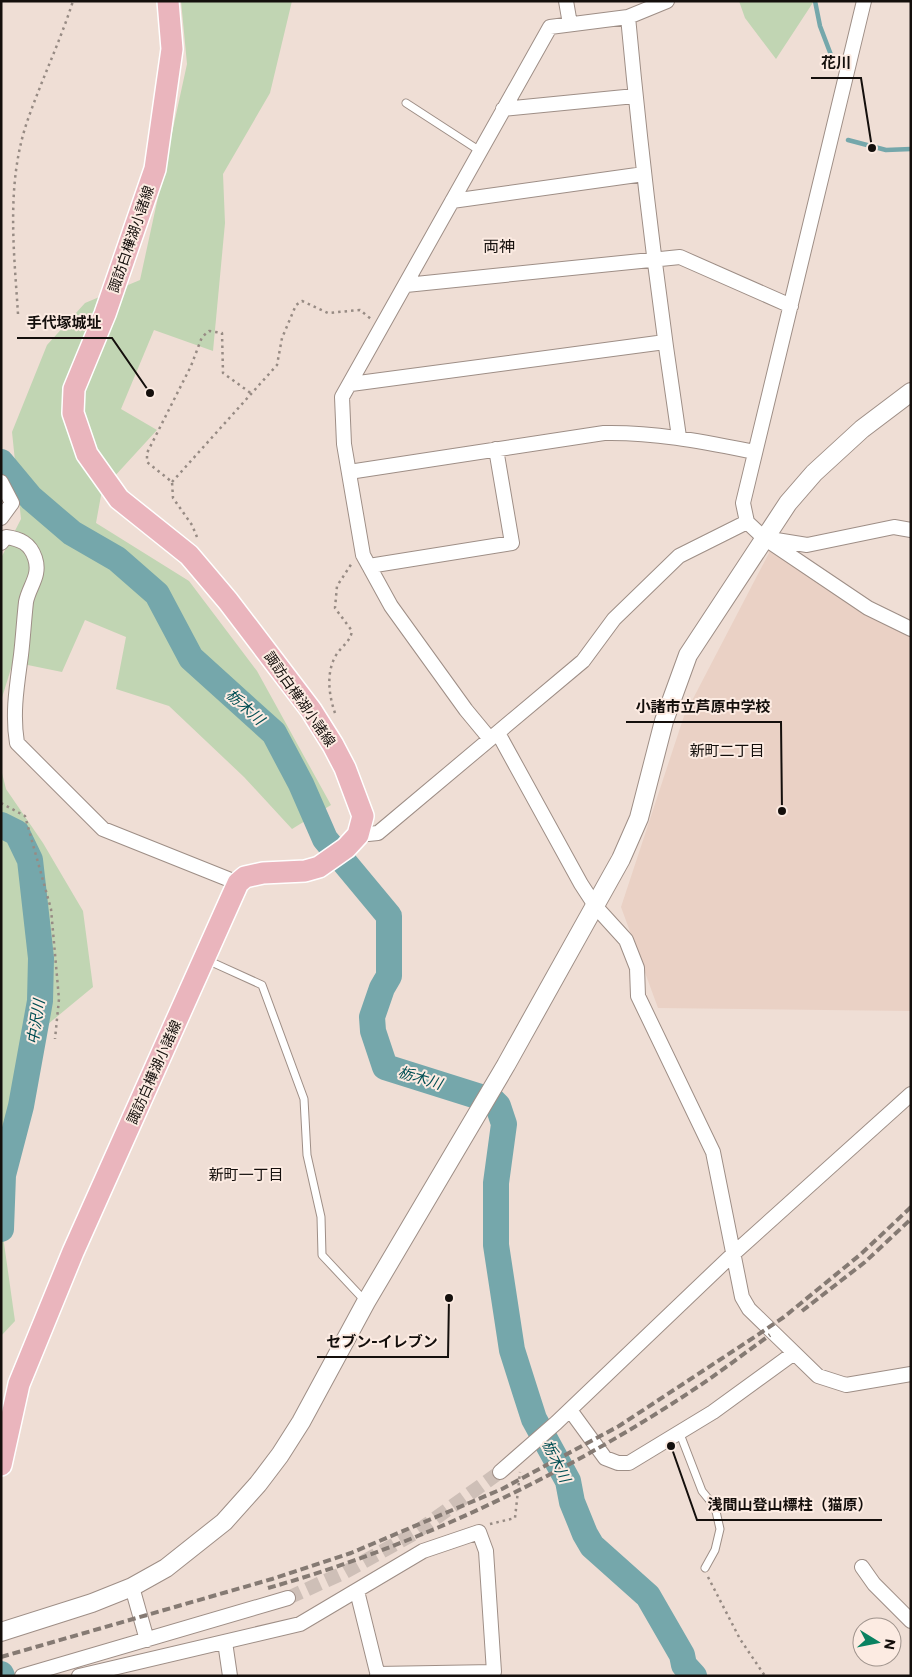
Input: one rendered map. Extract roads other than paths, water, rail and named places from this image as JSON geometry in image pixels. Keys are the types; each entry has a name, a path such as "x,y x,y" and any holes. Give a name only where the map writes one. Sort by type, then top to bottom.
{"main road":[{"name":"諏訪白樺湖小諸線","path":"168,1 172,49 155,170 105,314 74,389 73,413 86,454 119,498 189,555 311,710 333,745 363,816 358,835"},
{"path":"238,883 245,877 263,873 305,871 319,867 346,848 358,835"},
{"name":"諏訪白樺湖小諸線","path":"1,1465 19,1384 73,1252 238,883"}],"street":[{"path":"566,1 570,24"},
{"path":"667,1 628,17 550,27 342,397 344,444 362,547 369,566 391,606 466,710 494,736 581,884 596,907 626,940 637,968 638,996 712,1152 732,1255 742,1296 749,1310 818,1376 846,1386 911,1374"},
{"path":"864,1 743,503 747,522 764,538 868,608 911,629"},
{"path":"628,17 635,96 654,258 679,437"},
{"path":"503,109 635,96"},
{"path":"452,201 644,174"},
{"path":"406,285 654,258 680,257 791,306"},
{"path":"350,384 665,342"},
{"path":"1,1632 67,1612 132,1587 166,1568 224,1522 258,1484 301,1422 366,1302 467,1128 506,1065 596,907 639,818 664,721 688,655 788,503 814,472 862,429 911,392"},
{"path":"349,472 604,433 634,433 679,437 755,452"},
{"path":"369,566 512,543 496,450"},
{"path":"1,482 12,503 1,518"},
{"path":"358,835 378,833 582,661 614,619 679,556 747,522"},
{"path":"764,538 807,545 894,527 911,530"},
{"path":"1,543 6,537 18,539 27,544 35,559 36,578 27,599 14,704 14,725 17,743 102,829 238,883"},
{"path":"500,1472 570,1410 732,1255 911,1094"},
{"path":"570,1410 605,1458 618,1463 629,1463 680,1434 794,1353"},
{"path":"80,1676 132,1670 225,1642 300,1624 357,1592 423,1551 479,1532 486,1551 494,1674 378,1675 357,1592"},
{"path":"862,1566 874,1584 911,1621"},
{"path":"132,1587 147,1640"},
{"path":"27,1675 288,1598"},
{"path":"225,1642 230,1676"}],"lane":[{"path":"406,102 480,152"},
{"path":"204,959 262,985 304,1099 307,1155 321,1217 322,1255 366,1302"},
{"path":"680,1434 702,1491 715,1507 720,1529 715,1550 705,1568"}],"waterway":[{"path":"815,1 820,26 831,55"},
{"path":"848,140 886,150 911,149"},
{"name":"栃木川","path":"1,462 31,498 72,533 117,559 157,594 191,658 274,733 301,784 325,839 389,916 389,976 382,988 372,1017 373,1031 385,1067 493,1101 498,1106 504,1124 496,1183 496,1245 512,1350 534,1419 568,1481 572,1502 592,1546 648,1596 682,1655 684,1665 694,1676"},
{"name":"中沢川","path":"1,825 17,833 30,860 41,958 40,1001 21,1106 3,1175 1,1229"}],"tunnel":[{"path":"288,1598 345,1572 415,1533 500,1472"}],"railway":[{"path":"1,1657 272,1579 351,1553 502,1489 619,1426 784,1317 861,1254 911,1207"},
{"path":"802,1311 865,1262 911,1219"},
{"path":"268,1588 380,1551 436,1528 546,1477 650,1418 708,1380 770,1335"}],"place":[{"name":"花川","path":"872,148"},
{"name":"手代塚城址","path":"150,393"},
{"name":"小諸市立芦原中学校","path":"782,811"},
{"name":"セブン-イレブン","path":"449,1298"},
{"name":"浅間山登山標柱（猫原）","path":"671,1446"}],"district":[{"name":"両神","path":"499,246"},
{"name":"新町二丁目","path":"727,751"},
{"name":"新町一丁目","path":"246,1175"}]}
